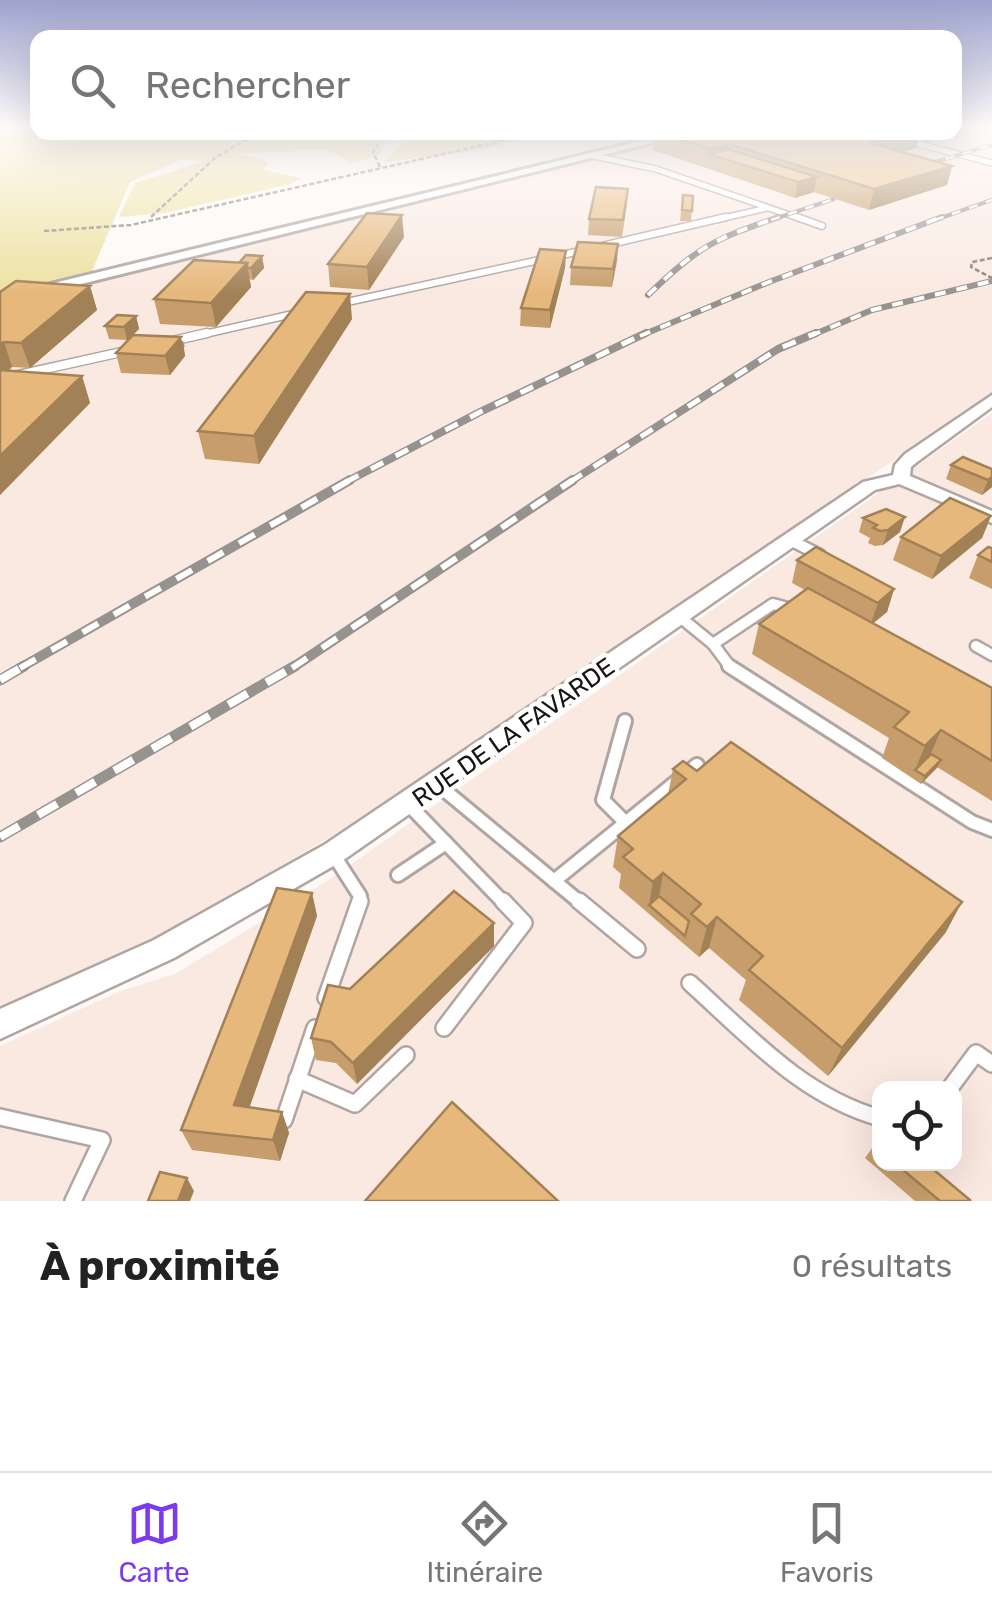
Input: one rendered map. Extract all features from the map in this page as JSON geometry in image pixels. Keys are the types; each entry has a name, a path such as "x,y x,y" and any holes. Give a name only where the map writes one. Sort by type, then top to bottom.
{"street":[{"path":"0,300 482,183"},
{"name":"RUE DE LA FAVARDE","path":"0,1024 164,949 332,853 868,486 901,478 903,466 911,458 992,400"},
{"path":"901,478 992,518"}],"lane":[{"path":"696,183 822,226"},
{"path":"323,307 767,208"},
{"path":"166,342 307,310"},
{"path":"0,379 134,349"},
{"path":"790,540 825,558"},
{"path":"712,644 773,604 786,605 803,614"},
{"path":"680,617 712,644 732,670 956,812 992,830"},
{"path":"976,646 992,655"},
{"path":"625,721 602,800 626,823"},
{"path":"554,881 697,765"},
{"path":"438,784 637,949"},
{"path":"408,804 524,923 444,1028"},
{"path":"398,875 446,843"},
{"path":"284,1120 360,904 360,896 332,853"},
{"path":"690,983 817,1094 854,1114 872,1117"},
{"path":"955,1081 976,1053 992,1064"},
{"path":"297,1079 356,1104 406,1056"},
{"path":"0,1117 102,1140 73,1201"}],"path":[{"path":"148,220 188,183"},
{"path":"44,231 131,225 310,183"},
{"path":"992,258 972,262 972,267 992,278"}],"shaded area":[{"path":"0,183 130,183 92,271 0,292"},
{"path":"135,183 293,183 164,213 119,217"},
{"path":"502,183 992,183 992,393 418,785 146,945 0,1012 0,305"},
{"path":"992,413 992,1201 0,1201 0,1046 120,991 175,974 326,882"}],"building":[{"path":"855,183 894,183 874,189"},
{"path":"596,187 628,189 623,220 589,219"},
{"path":"683,195 693,196 692,211 682,210"},
{"path":"367,213 402,215 367,267 328,264"},
{"path":"578,242 618,244 613,269 571,267"},
{"path":"540,249 566,251 550,310 521,308"},
{"path":"246,255 262,256 247,268 247,263 239,263"},
{"path":"194,260 247,263 211,303 154,299"},
{"path":"16,281 90,286 21,343 0,344 0,292"},
{"path":"306,292 350,294 254,436 198,431"},
{"path":"117,315 136,316 124,327 105,326"},
{"path":"133,335 181,337 165,356 116,353"},
{"path":"0,370 82,376 0,456"},
{"path":"963,457 992,469 992,477 988,480 951,465"},
{"path":"950,498 991,516 941,556 901,537"},
{"path":"886,509 905,517 888,530 880,531 863,518"},
{"path":"816,547 894,589 878,603 797,560"},
{"path":"992,548 992,562 978,555"},
{"path":"808,588 992,688 992,761 941,730 925,746 894,727 909,712 759,624"},
{"path":"731,742 962,902 842,1048 749,970 763,956 717,917 707,927 691,914 701,904 663,873 653,882 623,857 633,849 618,836 686,779 673,769 683,761 697,771"},
{"path":"931,754 941,760 925,776 915,770"},
{"path":"277,888 312,893 234,1105 282,1112 273,1140 181,1130"},
{"path":"454,891 494,923 353,1063 331,1042 311,1038 328,985 350,989"},
{"path":"659,896 689,921 685,936 649,905"},
{"path":"452,1102 558,1201 365,1201"},
{"path":"904,1171 935,1171 970,1200 940,1201"},
{"path":"160,1172 187,1178 178,1201 148,1201"}],"railway":[{"path":"771,220 834,199"},
{"path":"935,220 992,200"},
{"path":"648,295 708,246 779,217"},
{"path":"640,336 942,217"},
{"path":"810,336 872,310 992,281"},
{"path":"346,482 480,412 646,333"},
{"path":"570,482 778,349 816,333"},
{"path":"20,668 350,480"},
{"path":"295,666 570,482"},
{"path":"0,680 24,666"},
{"path":"0,837 295,666"}]}
